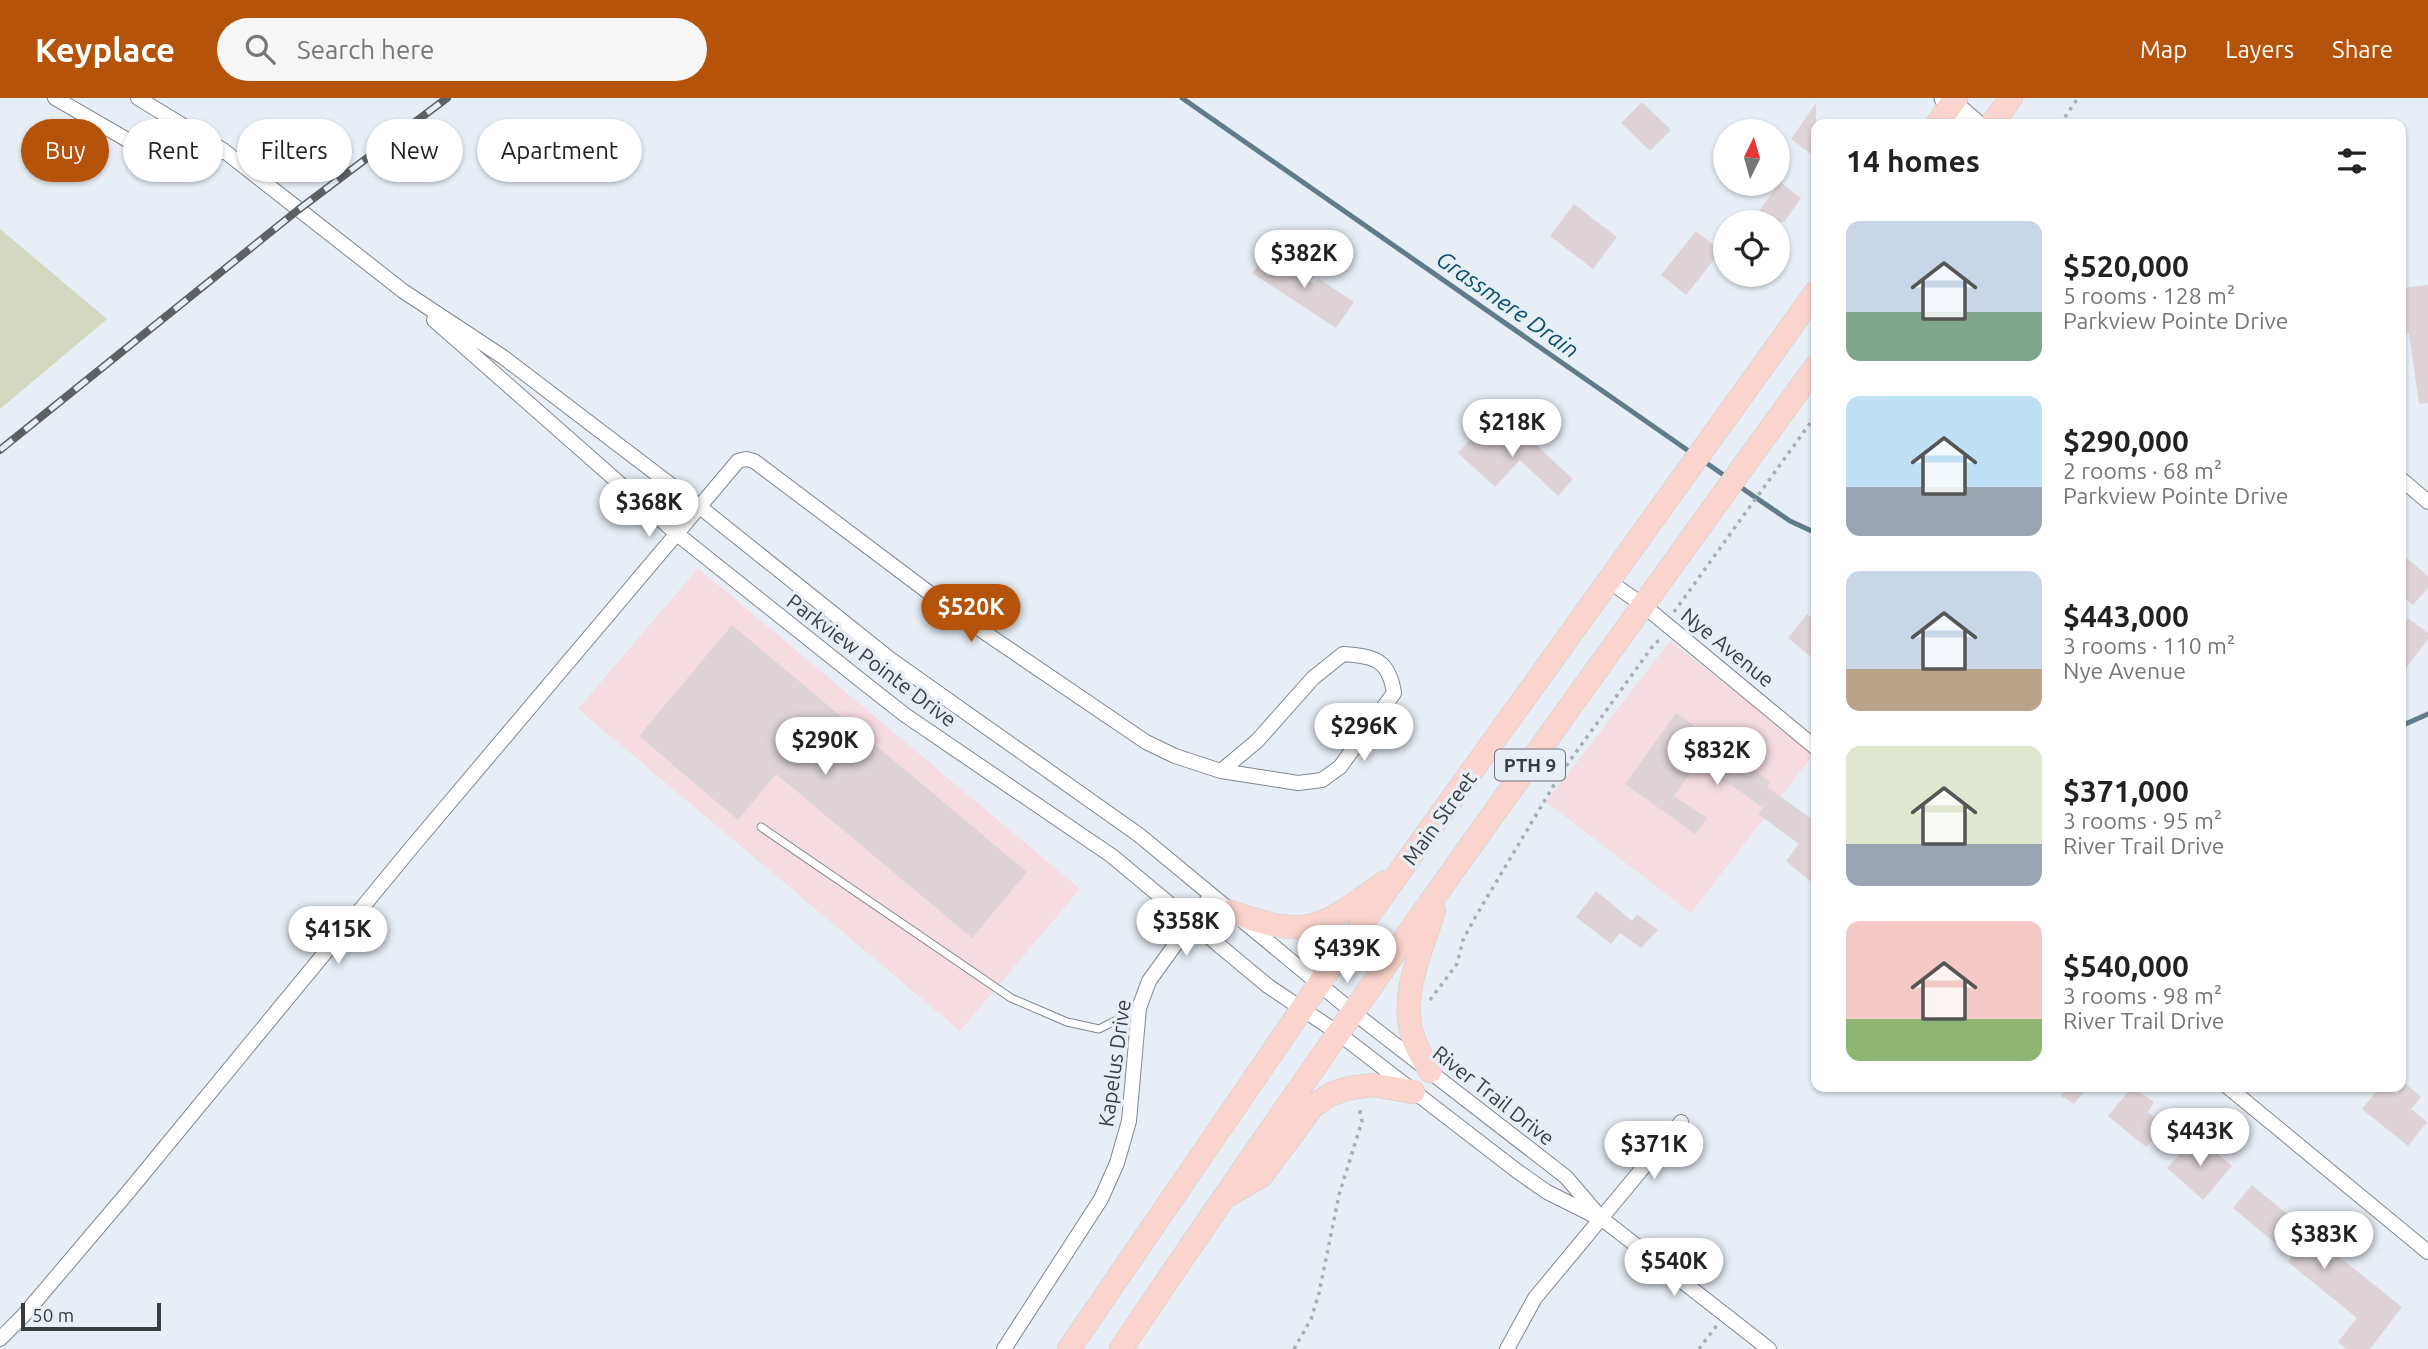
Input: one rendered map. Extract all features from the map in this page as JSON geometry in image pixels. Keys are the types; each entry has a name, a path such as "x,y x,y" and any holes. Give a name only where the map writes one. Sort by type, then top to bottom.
{"main road":[{"path":"1996,119 2011,98"},
{"path":"1940,119 1951,100"},
{"name":"Main Street","path":"1069,1349 1319,984 1811,299"},
{"name":"Main Street","path":"1121,1349 1338,1033 1811,373"},
{"path":"1231,912 1282,928 1317,926 1337,916 1401,870"},
{"path":"1430,1071 1412,1036 1409,1004 1413,974 1440,890"},
{"path":"1222,1199 1261,1176 1314,1106 1331,1094 1373,1085 1413,1092"}],"street":[{"path":"55,98 123,138"},
{"name":"Parkview Pointe Drive","path":"138,98 172,119"},
{"path":"1951,100 1970,119"},
{"name":"Parkview Pointe Drive","path":"223,150 404,291 503,357 700,507 890,659 1139,835 1353,1012"},
{"name":"Parkview Pointe Drive","path":"404,291 477,359 677,534 905,715 1112,856 1268,986 1338,1033"},
{"path":"0,1339 23,1316 129,1191 421,836 738,461 754,461 956,613 1146,742 1175,756 1221,771 1298,783 1322,780 1340,767 1394,693 1391,675 1381,662 1363,655 1343,654 1313,678 1257,741 1221,771"},
{"path":"2406,483 2428,502"},
{"name":"Nye Avenue","path":"1610,582 1666,623 1811,744"},
{"name":"Kapelus Drive","path":"1004,1349 1101,1199 1117,1163 1129,1121 1139,1008 1149,981 1211,895"},
{"name":"River Trail Drive","path":"1353,1012 1566,1177 1601,1218 1769,1349"},
{"name":"River Trail Drive","path":"1338,1033 1547,1192 1601,1218"},
{"path":"2234,1092 2428,1252"},
{"path":"1507,1349 1535,1298 1681,1122"}],"lane":[{"path":"761,827 1011,998 1067,1022 1098,1029 1139,1008"}],"path":[{"path":"2063,119 2078,98"},
{"path":"1409,1004 1428,1002 1457,964 1473,921 1561,773 1655,643 1660,640 1666,623 1811,422"},
{"path":"1294,1349 1311,1319 1339,1195 1362,1121 1360,1108 1349,1088"},
{"path":"1699,1349 1725,1314"}],"shaded area":[{"path":"698,568 1080,889 960,1031 578,709"},
{"path":"1670,641 1811,749 1811,757 1691,913 1546,802"}],"green space":[{"path":"0,229 107,319 0,409"}],"building":[{"path":"1642,102 1671,130 1650,151 1621,123"},
{"path":"1816,103 1816,119 1811,119 1811,154 1791,139"},
{"path":"1790,190 1801,198 1790,214 1790,210 1760,210 1770,196 1790,196"},
{"path":"1574,204 1617,237 1593,269 1550,236"},
{"path":"1696,231 1713,245 1713,261 1686,295 1661,275"},
{"path":"1267,251 1314,284 1318,278 1354,302 1336,328 1252,273"},
{"path":"2428,285 2428,403 2419,404 2409,333 2406,333 2406,287"},
{"path":"1513,424 1573,479 1558,496 1520,460 1495,487 1458,453 1481,428 1497,442"},
{"path":"2406,557 2428,576 2428,588 2413,605 2406,599"},
{"path":"1807,614 1811,618 1811,657 1788,638"},
{"path":"2408,618 2428,633 2428,639 2406,668"},
{"path":"732,625 1027,872 972,938 776,774 738,820 639,736"},
{"path":"1676,713 1756,771 1770,782 1767,787 1811,818 1811,882 1786,861 1799,844 1758,814 1763,808 1730,784 1729,786 1695,766 1674,796 1707,818 1695,834 1625,784"},
{"path":"1596,891 1632,921 1637,914 1658,930 1641,948 1620,933 1611,944 1576,917"},
{"path":"2406,1084 2421,1097 2411,1109 2427,1122 2408,1146 2362,1109 2376,1092 2406,1092"},
{"path":"2064,1092 2084,1092 2074,1104 2061,1096"},
{"path":"2128,1092 2139,1092 2154,1102 2148,1112 2165,1125 2146,1147 2108,1116"},
{"path":"2197,1136 2232,1166 2203,1200 2167,1168"},
{"path":"2252,1185 2298,1223 2295,1227 2334,1259 2338,1256 2402,1307 2370,1349 2347,1349 2338,1342 2357,1318 2288,1262 2292,1257 2233,1208"}],"waterway":[{"name":"Grassmere Drain","path":"1182,98 1693,454"},
{"name":"Grassmere Drain","path":"1702,460 1728,478"},
{"name":"Grassmere Drain","path":"1736,484 1790,521 1811,531"},
{"name":"Grassmere Drain","path":"2406,724 2428,714"}],"railway":[{"path":"0,450 298,210 447,98"}]}
